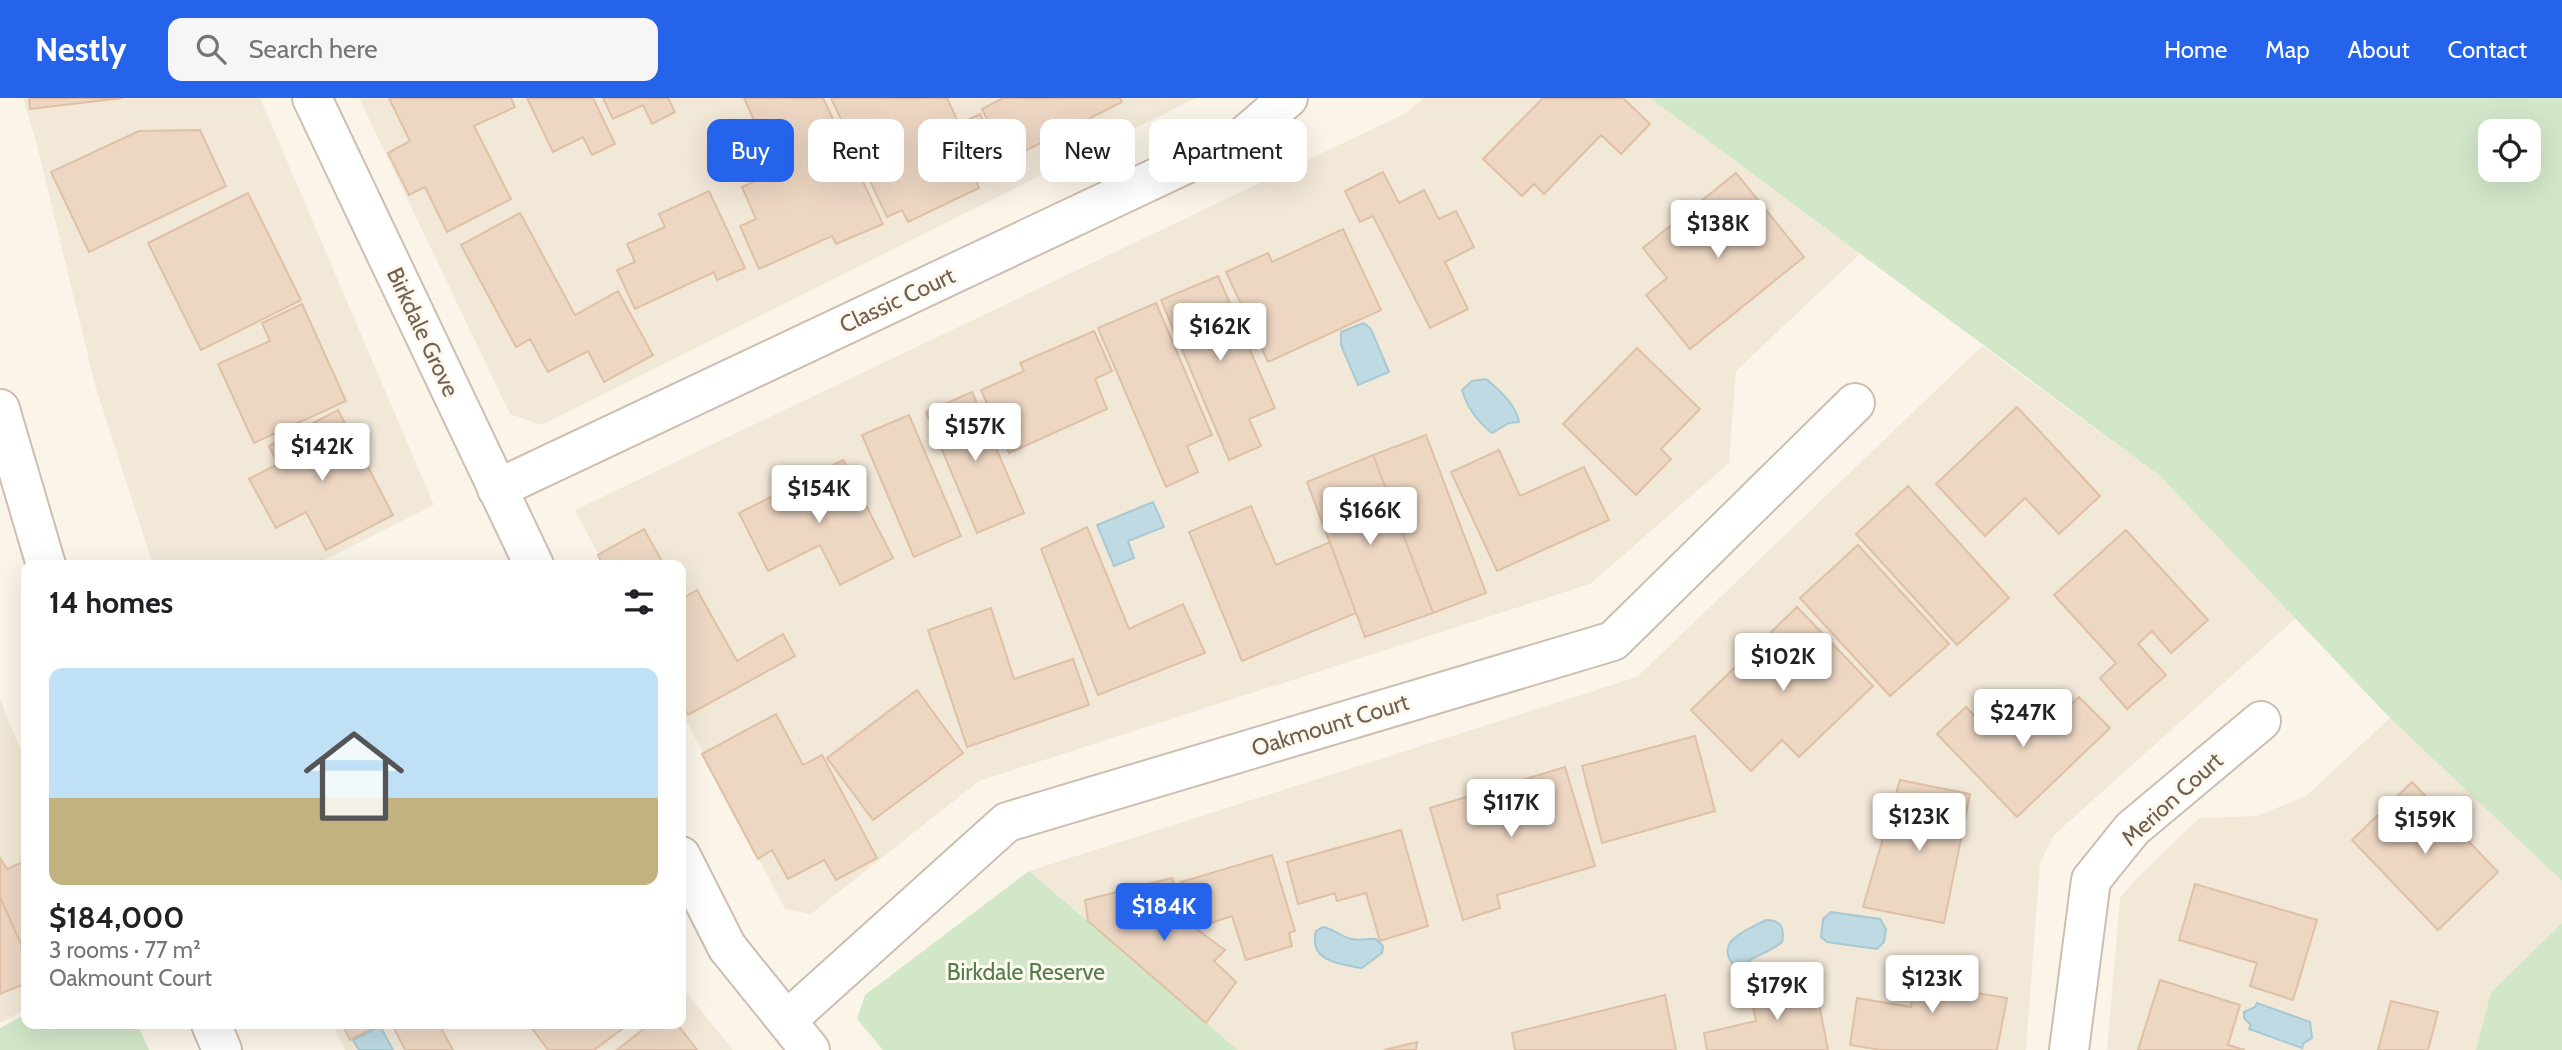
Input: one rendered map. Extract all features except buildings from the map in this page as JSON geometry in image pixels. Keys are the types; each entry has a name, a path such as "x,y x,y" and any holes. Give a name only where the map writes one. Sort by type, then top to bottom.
{"street":[{"name":"Birkdale Grove","path":"312,98 532,560"},
{"name":"Classic Court","path":"498,489 1243,137 1288,98"},
{"name":"Oakmount Court","path":"787,1020 1007,822 1613,641 1854,403"},
{"path":"0,409 45,560"},
{"name":"Merion Court","path":"2069,1050 2091,880 2132,829 2262,721"},
{"path":"686,866 727,947 810,1050"},
{"path":"213,1029 222,1050"}],"shaded area":[{"path":"23,98 260,98 434,505 324,560 151,560 95,385 37,145"},
{"path":"359,98 1196,98 1149,119 1135,128 1135,119 1040,119 1040,176 541,425 510,414"},
{"path":"1424,98 1650,98 1860,254 1736,371 1729,463 1590,584 979,781 811,914 785,909 686,721 686,560 601,560 575,510 1262,182 1307,182 1307,160 1404,114"},
{"path":"1982,346 2160,476 2296,618 2053,836 2040,863 2026,1050 1238,1050 1029,871 1637,677"},
{"path":"0,699 21,752 21,1012 0,1023"},
{"path":"2390,718 2562,881 2562,923 2491,992 2476,1050 2107,1050 2120,898 2133,882 2199,818 2257,816 2306,796"},
{"path":"686,992 733,1050 345,1050 334,1029 686,1029"}],"green space":[{"path":"1650,98 2562,98 2562,881 2390,718 2160,476"},
{"name":"Birkdale Reserve","path":"1029,871 1238,1050 883,1050 857,1019 865,995"},
{"path":"2562,923 2562,1050 2476,1050 2491,992"},
{"path":"21,1017 21,1029 139,1029 149,1050 0,1050 0,1028"}],"water":[{"path":"1364,323 1371,329 1389,372 1358,385 1341,345 1341,332"},
{"path":"1486,379 1511,403 1519,422 1509,423 1492,433 1474,414 1462,390 1472,381"},
{"path":"1153,502 1164,527 1128,541 1134,558 1114,566 1097,525"},
{"path":"1831,912 1880,919 1886,929 1884,942 1877,949 1827,942 1821,937 1823,919"},
{"path":"1766,920 1775,921 1781,926 1782,942 1752,959 1739,971 1727,953 1729,946 1740,934"},
{"path":"1323,927 1352,939 1376,939 1383,946 1382,953 1362,968 1328,960 1321,955 1315,941 1316,931"},
{"path":"2257,1003 2310,1022 2312,1038 2304,1043 2302,1048 2249,1029 2251,1025 2244,1018 2244,1012 2255,1007"},
{"path":"374,1029 382,1029 393,1050 359,1050 353,1040"}]}
